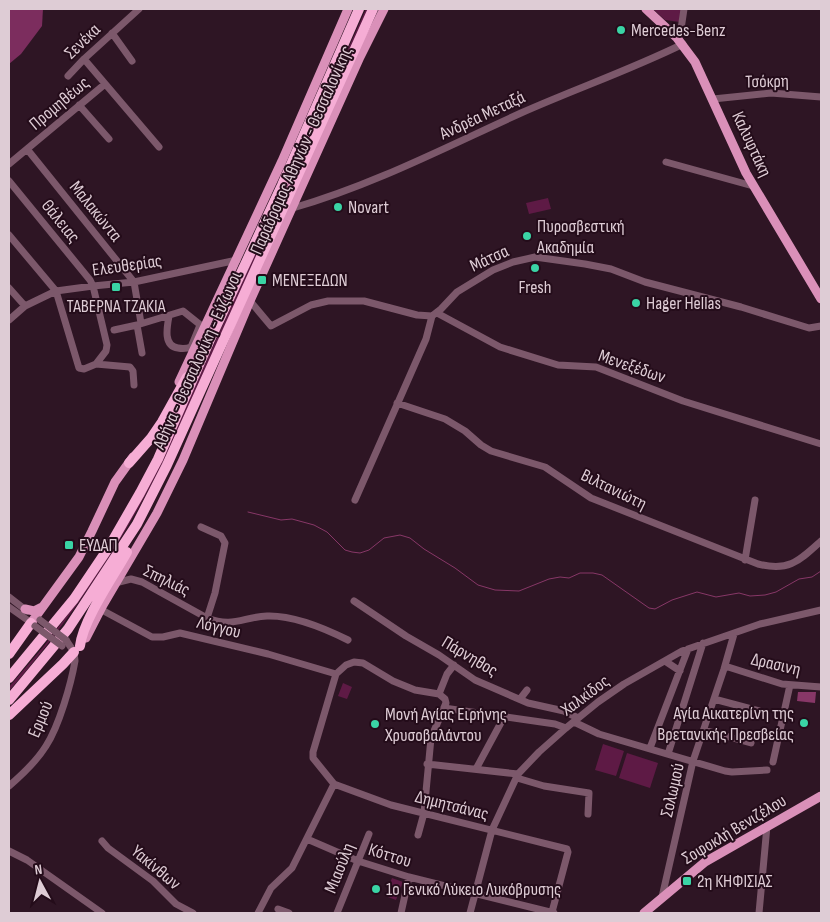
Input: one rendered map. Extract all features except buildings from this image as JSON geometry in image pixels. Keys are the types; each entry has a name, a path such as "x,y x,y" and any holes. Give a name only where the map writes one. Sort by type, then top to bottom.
{"highway":[{"name":"Αθήνα - Θεσσαλονίκη - Εύζωνοι","path":"9,700 68,629 137,524 156,488 367,22 375,9"},
{"name":"Αθήνα - Θεσσαλονίκη - Εύζωνοι","path":"9,678 74,599 95,569 127,518 158,459 208,342 282,185 357,12"},
{"path":"129,463 162,422 208,342"},
{"path":"9,715 77,649 87,623 141,525 156,488"},
{"path":"9,654 35,622"}],"main road":[{"name":"Παράδρομος Αθηνών - Θεσσαλονίκης","path":"35,622 42,607 79,557 115,482 171,397 188,366 202,327 237,260 348,9"},
{"name":"Παράδρομος Αθηνών - Θεσσαλονίκης","path":"77,649 85,640 100,609 157,513 173,480 250,301 360,57 384,9"},
{"name":"Καλυφτάκη","path":"646,9 680,41 695,62 746,173 821,299"},
{"path":"25,609 34,611 42,607"},
{"name":"Σοφοκλή Βενιζέλου","path":"644,913 705,862 821,796"}],"street":[{"name":"Σενέκα","path":"68,76 139,9"},
{"path":"680,41 684,9"},
{"path":"112,33 132,61"},
{"name":"Ανδρέα Μεταξά","path":"293,208 352,189 416,162 541,104 618,74 680,41"},
{"path":"84,59 159,147"},
{"name":"Προμηθέως","path":"9,164 105,84"},
{"name":"Τσόκρη","path":"713,99 771,93 821,97"},
{"path":"80,105 109,138"},
{"name":"Μαλακώντα","path":"27,149 134,282 142,353"},
{"path":"666,162 753,186"},
{"name":"Θάλειας","path":"9,181 93,286 107,345 106,351 96,364"},
{"path":"9,235 56,291 77,365 80,369 96,364 130,367 133,371 134,385"},
{"name":"Μάτσα","path":"435,314 457,292 492,270 513,262 535,257 611,269 645,282 741,307 809,328 821,326"},
{"name":"Ελευθερίας","path":"9,320 25,306 56,291 134,282 237,260"},
{"path":"9,288 25,306"},
{"path":"250,301 271,326 312,305 328,301 364,301 416,315 435,314 426,339 355,500"},
{"path":"114,330 184,311 202,327 191,348 174,347 169,343 167,338 168,316"},
{"name":"Μενεξέδων","path":"435,314 500,348 558,366 596,367 683,401 821,444"},
{"name":"Βιλτανιώτη","path":"397,403 445,420 465,431 491,451 545,467 591,498 745,560 765,566 791,564 800,560 821,542"},
{"path":"745,560 755,500"},
{"path":"201,527 221,536 225,543 215,593 207,618"},
{"name":"Σπηλιάς","path":"115,583 131,579 142,582 216,622 230,623 256,617 276,616 332,632 348,640"},
{"path":"9,597 25,609 35,622"},
{"name":"Πάρνηθος","path":"354,602 475,680 536,705 564,710 599,734 732,772 767,770"},
{"path":"9,606 64,643 77,649"},
{"name":"Λόγγου","path":"100,609 152,637 163,637 180,633 284,658 336,674"},
{"name":"Χαλκίδος","path":"470,913 492,830 517,776 539,752 566,728 624,684 688,649 760,624 821,610"},
{"name":"Σολωμού","path":"662,897 693,762 734,634"},
{"path":"668,754 703,644"},
{"name":"Ερμού","path":"9,786 29,768 50,739 72,676 77,649"},
{"path":"650,748 688,649"},
{"path":"665,660 680,671"},
{"path":"258,913 271,888 292,868 334,784 313,758 312,754 336,674 346,664 354,662 363,663 399,684 442,697 446,703 431,738 424,813 418,835"},
{"path":"442,697 447,674 454,665"},
{"name":"Δρασινη","path":"725,666 790,685 821,687"},
{"path":"773,762 790,685"},
{"path":"520,699 526,690"},
{"path":"714,699 759,711"},
{"path":"444,708 555,724 566,728"},
{"path":"476,769 504,717"},
{"path":"704,730 751,743"},
{"path":"428,764 517,776 544,786 589,793 588,814"},
{"name":"Δημητσάνας","path":"334,784 391,805 565,848 568,852 554,913"},
{"path":"764,913 760,913 767,826"},
{"name":"Μιαούλη","path":"338,913 369,834"},
{"name":"Κόττου","path":"307,839 358,862 409,877 554,913"},
{"name":"Υακίνθων","path":"102,841 108,848 153,881 176,904 193,913"},
{"path":"9,851 27,860 102,913"},
{"path":"668,872 678,884"},
{"path":"401,913 409,877"},
{"path":"278,909 289,913"}],"shaded area":[{"path":"9,9 43,9 42,26 21,54 9,64"},
{"path":"366,9 369,9 163,462 147,493 112,552 73,610 9,691 9,687 44,646 78,601 161,461"},
{"path":"653,9 682,9 680,22 665,20"},
{"path":"548,198 551,209 529,214 526,203"},
{"path":"343,683 352,687 347,699 338,696"},
{"path":"798,692 816,692 815,703 797,701"},
{"path":"603,744 624,751 616,776 595,770"},
{"path":"627,753 658,763 650,788 619,778"},
{"path":"392,878 403,882 396,900 385,896"}],"waterway":[{"path":"248,512 281,520 292,519 314,525 327,532 345,550 352,552 360,553 369,550 384,538 400,535 410,538 478,585 495,590 519,591 549,579 569,578 580,573 602,575 649,608 655,609 672,600 697,592 716,597 739,593 750,596 765,595 776,592 799,579 812,577 821,571"}],"place":[{"name":"Mercedes-Benz","path":"621,30"},
{"name":"Novart","path":"338,207"},
{"name":"Πυροσβεστική Ακαδημία","path":"527,236"},
{"name":"Fresh","path":"535,268"},
{"name":"ΜΕΝΕΞΕΔΩΝ","path":"262,280"},
{"name":"ΤΑΒΕΡΝΑ ΤΖΑΚΙΑ","path":"116,287"},
{"name":"Hager Hellas","path":"636,303"},
{"name":"ΕΥΔΑΠ","path":"69,545"},
{"name":"Αγία Αικατερίνη της Βρετανικής Πρεσβείας","path":"804,723"},
{"name":"Μονή Αγίας Ειρήνης Χρυσοβαλάντου","path":"375,724"},
{"name":"2η ΚΗΦΙΣΙΑΣ","path":"687,881"},
{"name":"1ο Γενικό Λύκειο Λυκόβρυσης","path":"376,889"}]}
